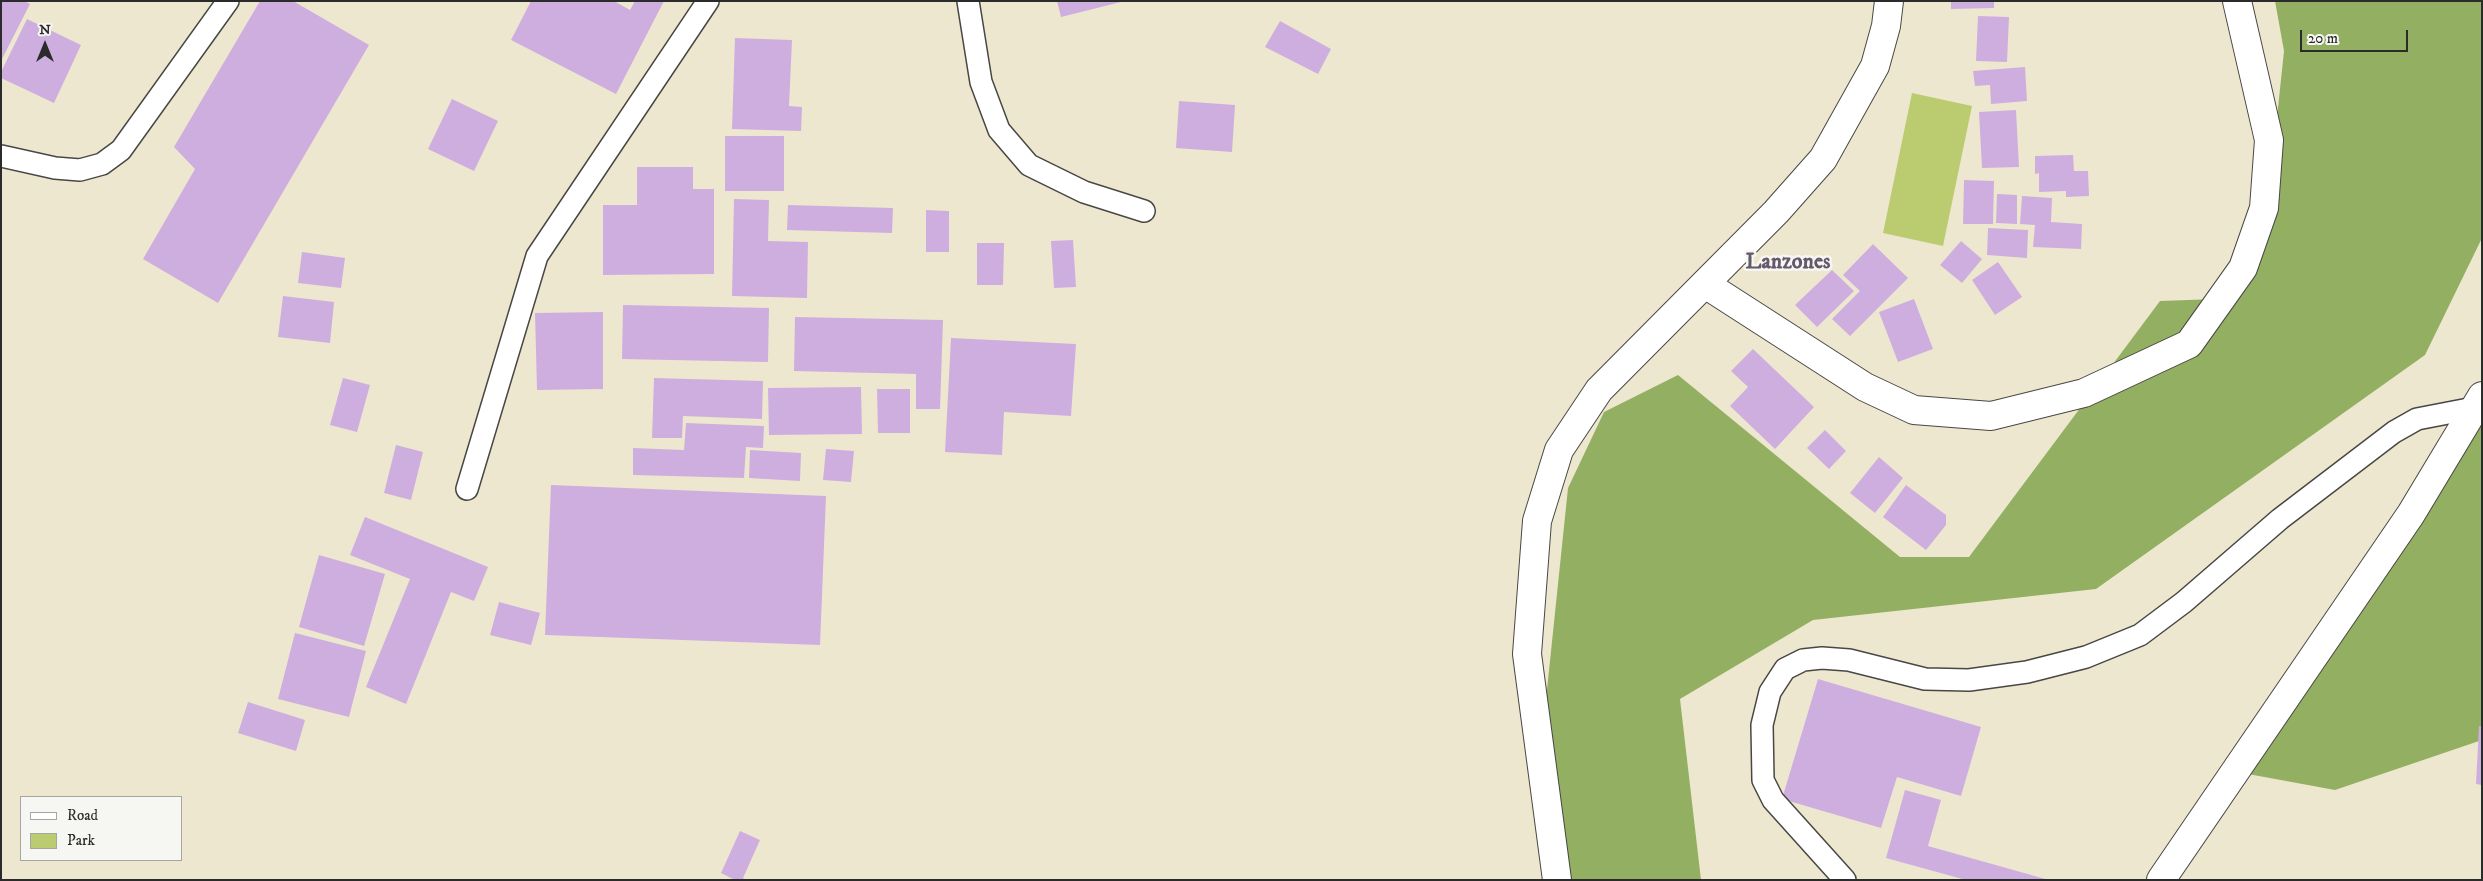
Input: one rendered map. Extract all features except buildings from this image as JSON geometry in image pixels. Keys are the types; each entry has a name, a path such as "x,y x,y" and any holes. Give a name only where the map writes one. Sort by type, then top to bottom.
{"main road":[{"path":"1557,880 1527,654 1537,521 1559,450 1599,390 1776,212 1823,159 1875,66 1886,26 1889,1"},
{"path":"1705,284 1866,387 1914,410 1991,416 2084,392 2189,344 2243,268 2264,208 2269,140 2237,1"},
{"path":"2161,880 2411,514 2478,402"}],"lane":[{"path":"1,156 55,168 80,170 102,164 121,150 228,1"},
{"path":"467,490 537,256 708,1"},
{"path":"968,1 981,82 999,130 1029,165 1084,192 1144,210"},
{"path":"1845,880 1773,800 1763,780 1760,751 1762,725 1770,692 1785,669 1803,660 1822,658 1849,660 1925,679 1969,680 2028,672 2086,656 2140,634 2169,613 2280,519 2394,432 2417,419 2478,402"}],"green space":[{"path":"2275,1 2482,1 2482,238 2425,355 2096,589 1813,620 1680,699 1701,880 1567,880 1543,728 1568,488 1604,412 1678,375 1900,557 1969,557 2160,301 2216,299 2267,212 2284,51"},
{"path":"1912,93 1972,106 1943,246 1883,233"},
{"path":"2482,405 2482,740 2335,790 2248,774"}],"district":[{"name":"Lanzones","path":"1788,263"}]}
